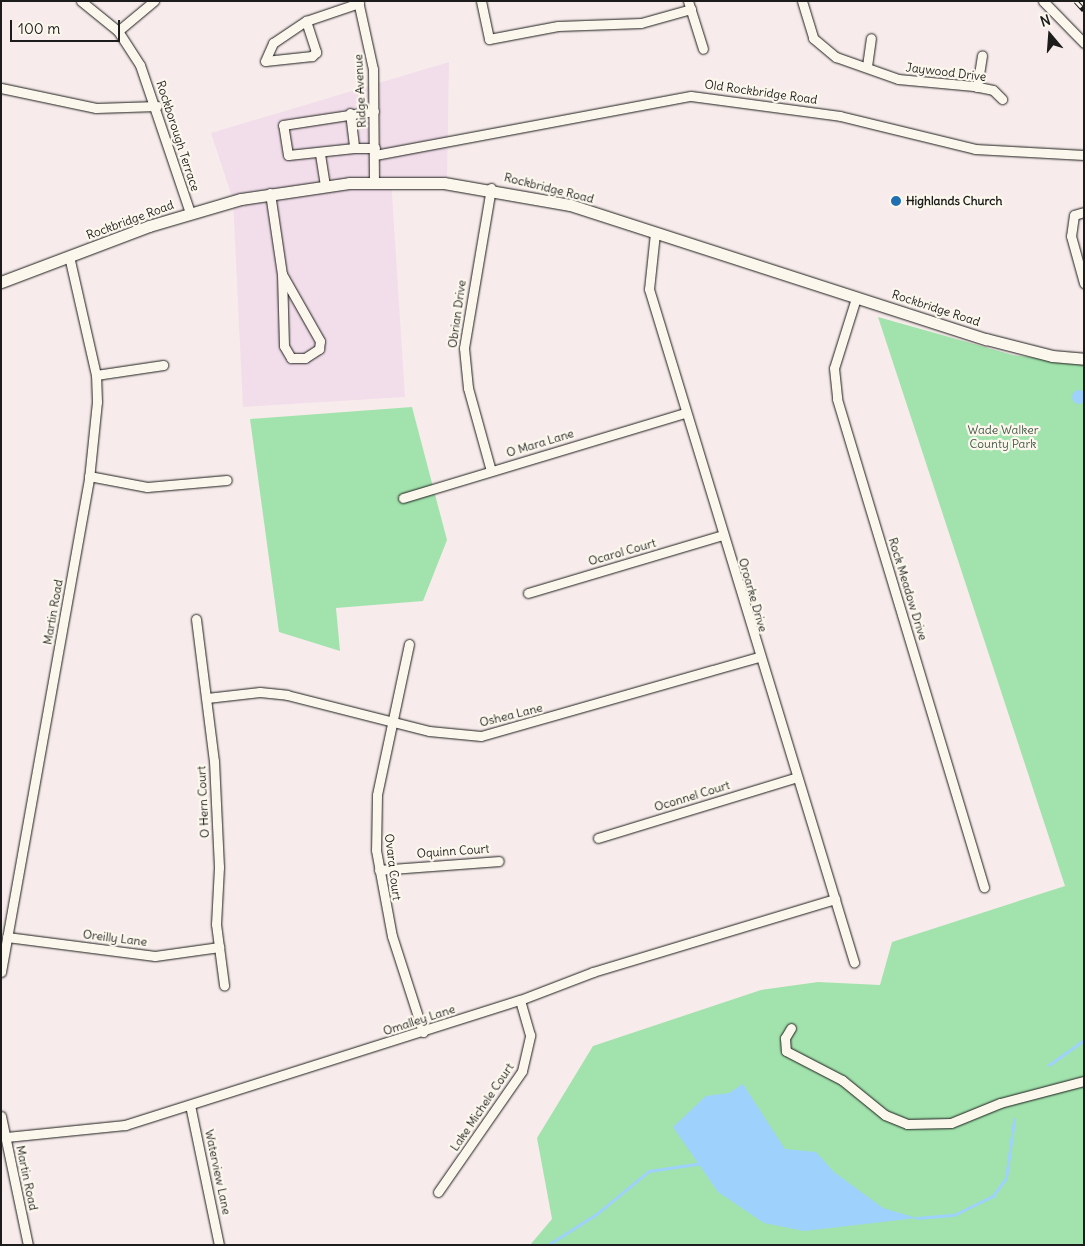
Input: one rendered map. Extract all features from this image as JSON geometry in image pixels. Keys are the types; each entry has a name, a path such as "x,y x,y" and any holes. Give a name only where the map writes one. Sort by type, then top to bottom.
{"main road":[{"name":"Rockbridge Road","path":"1,282 190,213 270,193 325,185 374,182 491,188 570,205 986,339 1052,356 1084,359"}],"street":[{"name":"Rockborough Terrace","path":"81,1 118,31 140,64 157,106 190,213"},
{"path":"118,31 154,1"},
{"path":"481,1 489,39 558,26 641,23 690,5 703,49"},
{"name":"Jaywood Drive","path":"802,1 809,28 820,47 909,82 977,87 1002,99"},
{"path":"1043,1 1084,43"},
{"path":"306,21 316,52 312,56 265,61 273,43 306,21 358,2"},
{"name":"Ridge Avenue","path":"358,2 371,54 375,151 374,182"},
{"path":"867,66 871,38"},
{"path":"977,87 982,55"},
{"path":"1,88 96,108 157,106"},
{"name":"Old Rockbridge Road","path":"350,114 283,125 288,155 320,154 354,148 375,151 691,96 840,116 975,149 1084,155"},
{"path":"354,148 350,114 374,111"},
{"path":"320,154 325,185"},
{"name":"Obrian Drive","path":"491,188 464,348 468,388 491,471"},
{"path":"270,193 282,274 284,346 292,358 305,358 319,349 320,341 282,274"},
{"path":"1084,212 1074,215 1071,236 1084,283"},
{"name":"Oroarke Drive","path":"655,232 648,288 794,778 854,962"},
{"name":"Martin Road","path":"1,972 89,476 96,375 70,256"},
{"name":"Rock Meadow Drive","path":"856,298 834,368 836,392 984,887"},
{"path":"96,375 163,365"},
{"name":"O Mara Lane","path":"403,498 684,413"},
{"path":"89,476 147,487 227,480"},
{"name":"Ocarol Court","path":"528,593 723,536"},
{"name":"O Hern Court","path":"196,619 207,698 217,816 219,947 224,985"},
{"name":"Ovara Court","path":"409,644 396,722 377,795 379,870 392,936 423,1032"},
{"name":"Oshea Lane","path":"207,698 260,692 287,695 458,736 491,735 759,657"},
{"name":"Oconnel Court","path":"598,838 794,778"},
{"name":"Oquinn Court","path":"379,870 499,860"},
{"name":"Omalley Lane","path":"6,1137 102,1131 423,1032 520,1000 593,972 834,899"},
{"name":"Oreilly Lane","path":"8,937 155,956 219,947"},
{"name":"Lake Michele Court","path":"438,1192 522,1071 530,1035 520,1000"},
{"path":"791,1028 784,1038 786,1051 842,1080 884,1115 908,1124 951,1123 1000,1103 1084,1081"},
{"name":"Waterview Lane","path":"190,1105 220,1245"},
{"name":"Martin Road","path":"1,1116 28,1245"}],"shaded area":[{"path":"449,62 447,183 391,178 405,397 243,407 233,200 211,133"}],"green space":[{"name":"Wade Walker County Park","path":"878,317 1013,355 1084,364 1084,1245 530,1245 552,1219 537,1138 593,1046 761,990 818,982 880,985 892,942 1065,886"},
{"path":"412,407 447,540 423,601 336,608 340,651 279,632 250,419"}],"water":[{"path":"1079,390 1084,392 1086,397 1084,402 1079,404 1074,402 1072,397 1074,392"},
{"path":"743,1084 785,1149 816,1152 834,1172 883,1208 917,1218 804,1231 764,1223 718,1192 673,1127 706,1096 729,1093"}],"waterway":[{"path":"1049,1065 1084,1040"},
{"path":"917,1218 954,1215 993,1196 1006,1178 1014,1120"},
{"path":"548,1245 598,1213 649,1171 697,1164"}],"railway":[{"path":"1076,1 1084,10"}],"place":[{"name":"Highlands Church","path":"896,201"}]}
